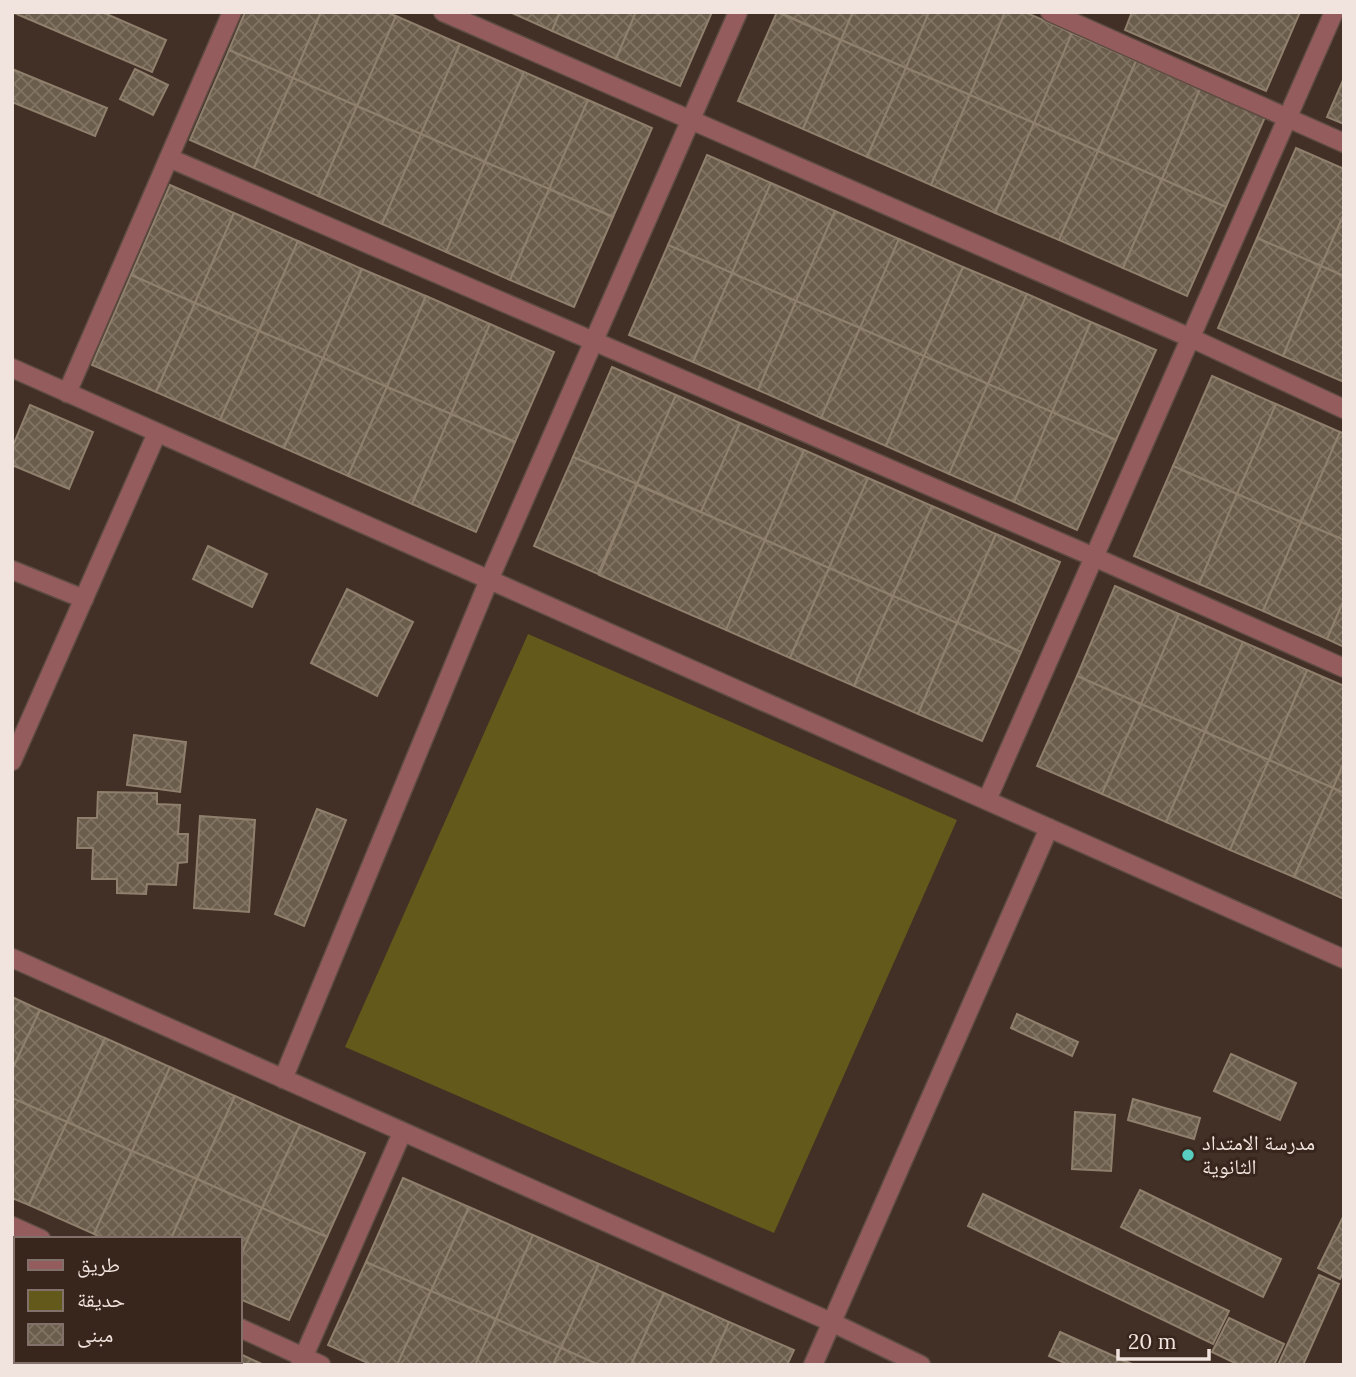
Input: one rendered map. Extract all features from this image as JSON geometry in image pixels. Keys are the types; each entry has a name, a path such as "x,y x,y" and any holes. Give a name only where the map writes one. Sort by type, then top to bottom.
{"street":[{"path":"67,393 232,12"},
{"path":"443,12 1191,338 1344,409"},
{"path":"283,1079 489,580 738,12"},
{"path":"1050,12 1344,143"},
{"path":"987,800 1334,12"},
{"path":"169,158 1094,557 1344,668"},
{"path":"12,368 1344,959"},
{"path":"12,761 157,433"},
{"path":"12,570 83,599"},
{"path":"813,1365 1049,828"},
{"path":"12,958 831,1322 921,1365"},
{"path":"302,1361 402,1133"},
{"path":"12,1226 37,1237"},
{"path":"242,1329 302,1361 321,1365"}],"green space":[{"path":"528,634 957,820 774,1233 345,1047"}],"building":[{"path":"12,12 102,12 166,40 152,72"},
{"path":"245,12 321,12 293,78 229,50"},
{"path":"321,12 386,12 396,16 357,106 293,78"},
{"path":"510,12 560,12 552,31"},
{"path":"560,12 636,12 616,59 552,31"},
{"path":"636,12 712,12 680,86 616,59"},
{"path":"777,12 841,40 803,129 738,101"},
{"path":"779,12 853,12 841,40"},
{"path":"853,12 929,12 906,68 841,40"},
{"path":"929,12 1005,12 970,95 906,68"},
{"path":"1005,12 1025,12 1072,33 1034,123 970,95"},
{"path":"1132,12 1300,12 1266,91 1125,30"},
{"path":"396,16 460,44 421,134 357,106"},
{"path":"1072,33 1136,61 1098,151 1034,123"},
{"path":"841,40 906,68 867,157 803,129"},
{"path":"460,44 524,72 485,162 421,134"},
{"path":"229,50 293,78 254,168 190,140"},
{"path":"1136,61 1200,89 1162,179 1098,151"},
{"path":"906,68 970,95 931,185 867,157"},
{"path":"12,69 107,108 95,136 12,102"},
{"path":"135,69 168,85 153,115 120,99"},
{"path":"524,72 588,100 549,189 485,162"},
{"path":"293,78 357,106 318,196 254,168"},
{"path":"1344,78 1344,124 1327,117"},
{"path":"1200,89 1265,117 1226,207 1162,179"},
{"path":"970,95 1034,123 995,213 931,185"},
{"path":"588,100 652,128 613,217 549,189"},
{"path":"357,106 421,134 382,224 318,196"},
{"path":"1034,123 1098,151 1059,240 995,213"},
{"path":"421,134 485,162 446,252 382,224"},
{"path":"1296,148 1344,169 1344,214 1321,266 1257,238"},
{"path":"1098,151 1162,179 1123,268 1059,240"},
{"path":"707,155 771,183 732,273 668,245"},
{"path":"485,162 549,189 510,280 446,252"},
{"path":"1162,179 1226,207 1187,296 1123,268"},
{"path":"771,183 835,211 796,301 732,273"},
{"path":"170,185 234,213 195,303 131,275"},
{"path":"549,189 613,217 574,307 510,280"},
{"path":"835,211 899,239 860,328 796,301"},
{"path":"234,213 298,241 259,331 195,303"},
{"path":"1344,214 1344,276 1321,266"},
{"path":"1257,238 1321,266 1283,356 1218,328"},
{"path":"899,239 963,267 924,356 860,328"},
{"path":"298,241 362,269 323,358 259,331"},
{"path":"668,245 732,273 693,362 629,335"},
{"path":"1321,266 1344,276 1344,382 1283,356"},
{"path":"963,267 1027,294 988,384 924,356"},
{"path":"362,269 426,296 387,387 323,358"},
{"path":"732,273 796,301 758,390 693,362"},
{"path":"131,275 195,303 156,392 92,365"},
{"path":"1027,294 1091,322 1052,412 988,384"},
{"path":"426,296 490,324 451,414 387,387"},
{"path":"796,301 860,328 821,418 758,390"},
{"path":"195,303 259,331 220,420 156,392"},
{"path":"1091,322 1156,350 1116,440 1052,412"},
{"path":"490,324 554,352 515,442 451,414"},
{"path":"860,328 924,356 886,446 821,418"},
{"path":"259,331 323,358 284,448 220,420"},
{"path":"924,356 988,384 949,474 886,446"},
{"path":"323,358 387,387 348,476 284,448"},
{"path":"612,367 676,395 637,484 573,457"},
{"path":"1212,376 1276,404 1237,494 1173,466"},
{"path":"988,384 1052,412 1014,502 949,474"},
{"path":"387,387 451,414 412,504 348,476"},
{"path":"676,395 740,423 701,512 637,484"},
{"path":"1276,404 1340,432 1301,522 1237,494"},
{"path":"30,405 93,432 69,489 12,465 12,448"},
{"path":"1052,412 1116,440 1077,530 1014,502"},
{"path":"451,414 515,442 476,532 412,504"},
{"path":"740,423 804,450 765,540 701,512"},
{"path":"1340,432 1344,434 1344,540 1301,522"},
{"path":"804,450 868,478 829,568 765,540"},
{"path":"573,457 637,484 598,574 534,546"},
{"path":"1173,466 1237,494 1199,584 1134,556"},
{"path":"868,478 932,506 893,596 829,568"},
{"path":"637,485 765,540 726,630 599,575"},
{"path":"1237,494 1301,522 1263,611 1199,584"},
{"path":"932,506 996,534 957,623 893,596"},
{"path":"1301,522 1344,540 1344,600 1327,639 1263,611"},
{"path":"996,534 1060,562 1021,652 957,623"},
{"path":"765,540 829,568 790,658 726,630"},
{"path":"208,546 267,574 252,607 193,579"},
{"path":"829,568 893,596 854,686 790,658"},
{"path":"1115,586 1179,614 1141,704 1077,676"},
{"path":"347,589 413,622 377,696 311,663"},
{"path":"893,596 957,623 918,714 854,686"},
{"path":"1344,600 1344,647 1327,639"},
{"path":"1179,614 1243,642 1205,732 1141,704"},
{"path":"957,623 1021,652 982,741 918,714"},
{"path":"1243,642 1307,670 1269,760 1205,732"},
{"path":"1307,670 1344,686 1344,762 1333,788 1269,760"},
{"path":"1077,676 1141,704 1102,794 1037,766"},
{"path":"1141,704 1205,732 1166,822 1102,794"},
{"path":"1205,732 1269,760 1230,850 1166,822"},
{"path":"134,735 186,742 180,792 127,785"},
{"path":"1269,760 1333,788 1294,877 1230,850"},
{"path":"1344,762 1344,793 1333,788"},
{"path":"1333,788 1344,793 1344,899 1294,877"},
{"path":"98,792 157,793 157,804 180,805 178,834 188,834 187,862 178,863 176,885 147,884 146,894 117,893 117,879 92,879 93,848 77,848 78,818 97,818"},
{"path":"317,809 346,820 304,926 275,914"},
{"path":"200,816 255,820 249,912 194,908"},
{"path":"12,997 40,1010 12,1070"},
{"path":"40,1010 105,1038 67,1122 12,1098 12,1070"},
{"path":"1017,1014 1078,1042 1072,1056 1011,1028"},
{"path":"105,1038 170,1067 132,1151 67,1122"},
{"path":"1231,1054 1296,1083 1280,1120 1214,1091"},
{"path":"170,1067 235,1096 197,1179 132,1151"},
{"path":"235,1096 300,1125 262,1208 197,1179"},
{"path":"12,1098 67,1122 29,1205 12,1198"},
{"path":"1133,1099 1200,1118 1194,1139 1128,1120"},
{"path":"1075,1112 1115,1115 1111,1171 1072,1169"},
{"path":"67,1122 132,1151 94,1234 29,1205"},
{"path":"300,1125 365,1153 327,1237 262,1208"},
{"path":"132,1151 197,1179 172,1237 100,1237 94,1234"},
{"path":"403,1178 469,1207 431,1291 366,1262"},
{"path":"197,1179 262,1208 242,1253 242,1237 172,1237"},
{"path":"1140,1190 1281,1259 1263,1297 1121,1227"},
{"path":"983,1194 1229,1311 1213,1344 968,1226"},
{"path":"469,1207 533,1235 496,1319 431,1291"},
{"path":"262,1208 327,1237 289,1320 242,1300 242,1253"},
{"path":"1344,1215 1344,1271 1340,1279 1318,1268"},
{"path":"533,1235 599,1264 561,1348 496,1319"},
{"path":"12,1253 14,1354 12,1353"},
{"path":"366,1262 431,1291 397,1365 372,1365 328,1345"},
{"path":"599,1264 664,1293 631,1365 599,1365 561,1348"},
{"path":"1319,1275 1339,1284 1303,1365 1278,1365"},
{"path":"431,1291 496,1319 475,1365 397,1365"},
{"path":"664,1293 729,1322 710,1365 631,1365"},
{"path":"1229,1318 1284,1344 1274,1365 1239,1365 1212,1352"},
{"path":"496,1319 561,1348 553,1365 475,1365"},
{"path":"729,1322 794,1350 787,1365 710,1365"},
{"path":"1060,1332 1134,1365 1069,1365 1049,1356"},
{"path":"561,1348 599,1365 553,1365"},
{"path":"12,1353 14,1363 30,1363 29,1365 12,1365"},
{"path":"242,1355 264,1365 186,1365 242,1363"},
{"path":"33,1363 108,1363 108,1365"},
{"path":"108,1363 186,1363 186,1365"}],"place":[{"name":"مدرسة الامتداد الثانوية","path":"1188,1155"}]}
